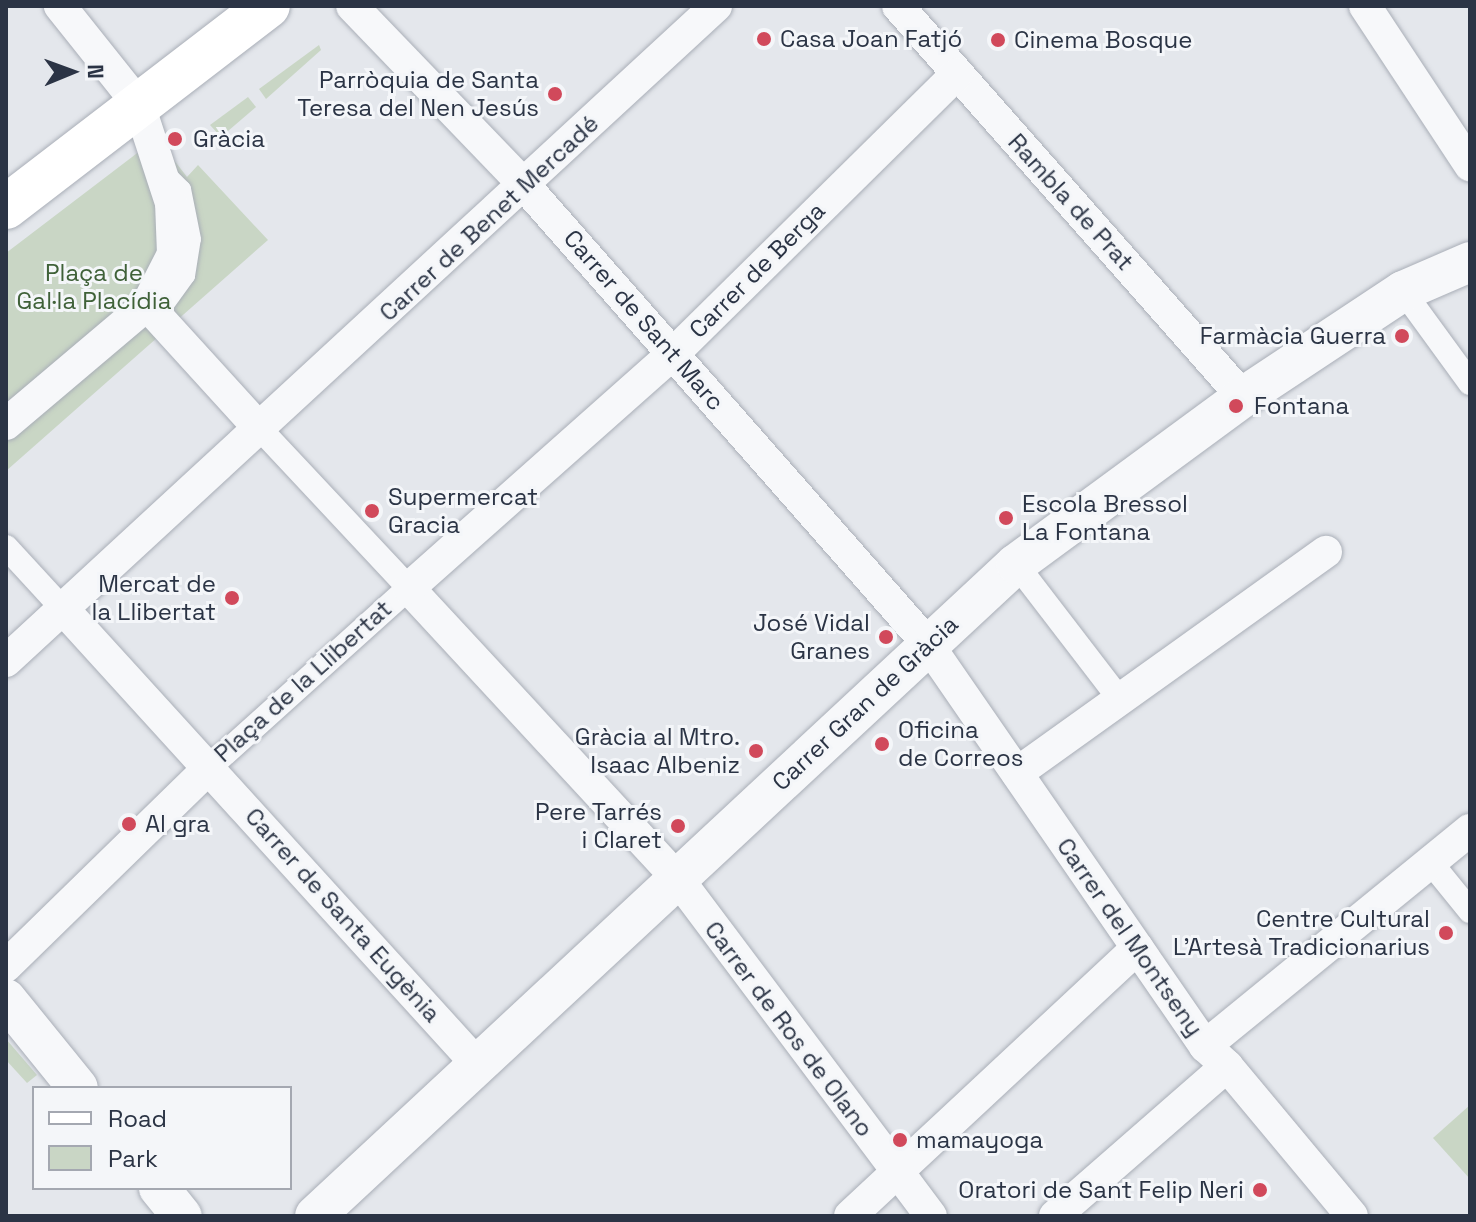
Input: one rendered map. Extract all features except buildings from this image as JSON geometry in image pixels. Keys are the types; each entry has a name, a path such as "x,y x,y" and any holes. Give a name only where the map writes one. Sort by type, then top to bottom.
{"main road":[{"path":"6,207 268,6"}],"street":[{"name":"Carrer de Sant Marc","path":"352,6 525,186 927,643"},
{"name":"Carrer de Benet Mercadé","path":"260,429 716,6"},
{"name":"Rambla de Prat","path":"898,6 1243,397"},
{"path":"1365,6 1470,165"},
{"path":"6,424 156,305 173,254 174,219 139,105 61,18"},
{"name":"Carrer de Berga","path":"409,588 673,353 957,74"},
{"name":"Carrer Gran de Gràcia","path":"315,1216 927,643 1016,564 1243,397 1403,291 1470,262"},
{"path":"1403,291 1470,383"},
{"path":"6,661 260,429 156,305"},
{"name":"Plaça de la Llibertat","path":"64,610 211,766 409,588 260,429"},
{"path":"6,547 64,610"},
{"path":"1017,773 1118,697 1326,552"},
{"path":"1016,564 1118,697"},
{"name":"Carrer de Ros de Olano","path":"409,588 678,879 931,1216"},
{"name":"Carrer del Montseny","path":"927,643 1137,948 1216,1056 1352,1216"},
{"path":"6,966 211,766"},
{"name":"Carrer de Santa Eugènia","path":"211,766 476,1063"},
{"path":"1055,1216 1216,1056 1470,830"},
{"path":"1431,863 1470,911"},
{"path":"850,1216 1137,948"},
{"path":"6,999 76,1086"},
{"path":"161,1190 182,1216"}],"green space":[{"path":"319,45 321,50 266,99 259,89"},
{"path":"248,97 256,107 221,137 210,125"},
{"name":"Plaça de Gal·la Placídia","path":"157,138 187,177 198,165 268,240 6,471 6,253"},
{"path":"6,1039 37,1075 27,1083 6,1060"},
{"path":"1470,1105 1470,1179 1433,1138"}],"place":[{"name":"Casa Joan Fatjó","path":"764,39"},
{"name":"Cinema Bosque","path":"998,40"},
{"name":"Parròquia de Santa Teresa del Nen Jesús","path":"555,94"},
{"name":"Gràcia","path":"175,139"},
{"name":"Farmàcia Guerra","path":"1402,336"},
{"name":"Fontana","path":"1236,406"},
{"name":"Supermercat Gracia","path":"372,511"},
{"name":"Escola Bressol La Fontana","path":"1006,518"},
{"name":"Mercat de la Llibertat","path":"232,598"},
{"name":"José Vidal Granes","path":"886,637"},
{"name":"Oficina de Correos","path":"882,744"},
{"name":"Gràcia al Mtro. Isaac Albeniz","path":"756,751"},
{"name":"Al gra","path":"129,824"},
{"name":"Pere Tarrés i Claret","path":"678,826"},
{"name":"Centre Cultural L'Artesà Tradicionarius","path":"1446,933"},
{"name":"mamayoga","path":"900,1140"},
{"name":"Oratori de Sant Felip Neri","path":"1260,1190"}]}
